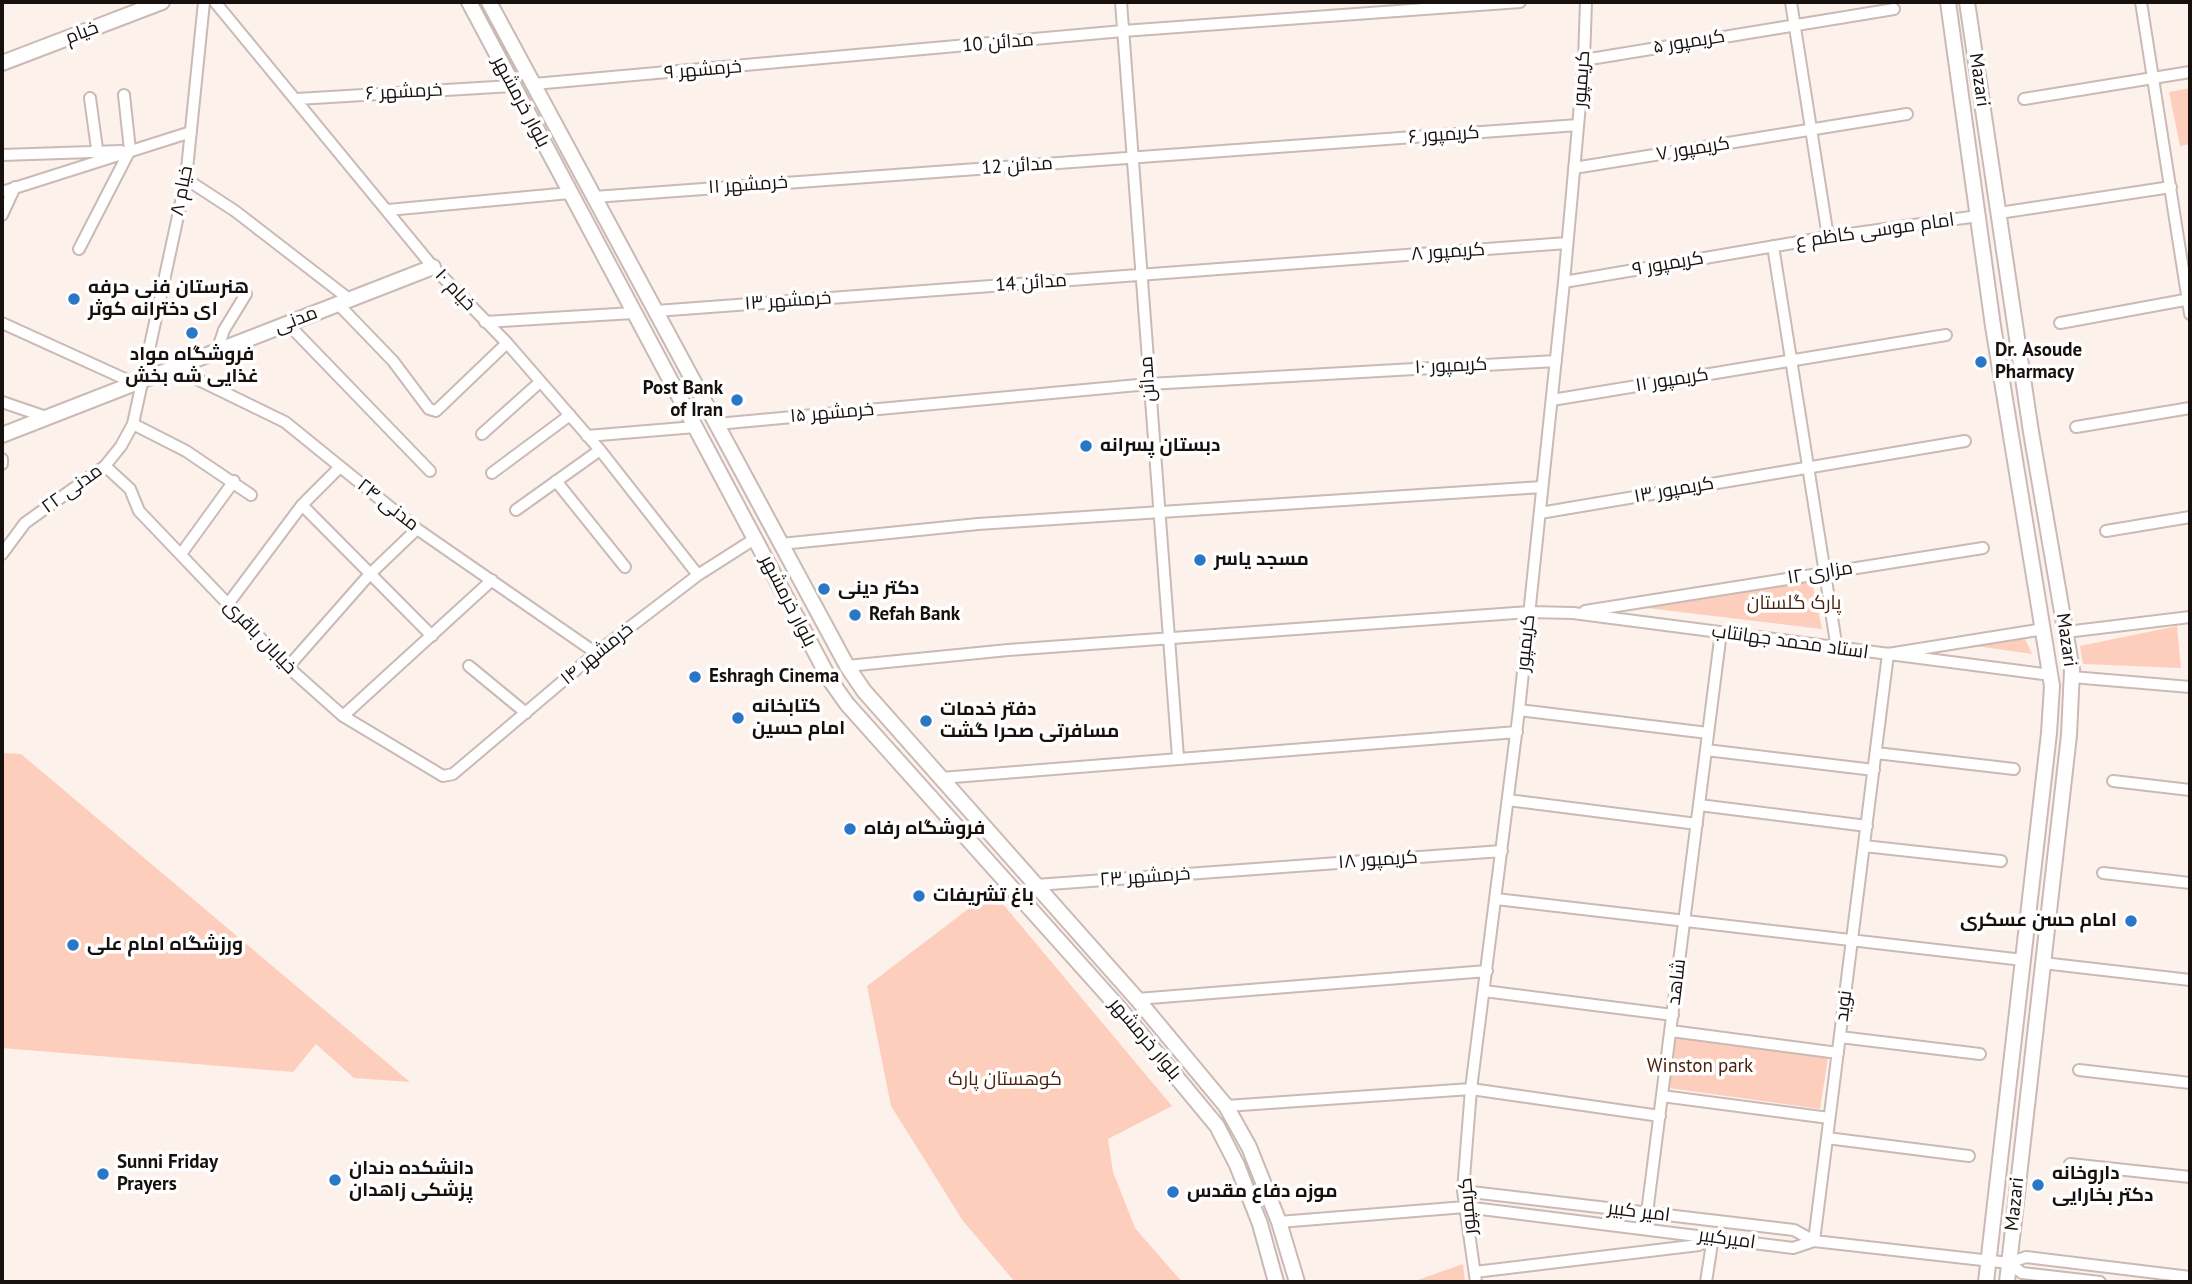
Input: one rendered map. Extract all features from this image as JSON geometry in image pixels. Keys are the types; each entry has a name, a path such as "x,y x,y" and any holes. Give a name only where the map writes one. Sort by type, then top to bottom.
{"main road":[{"name":"خیام","path":"2,63 162,2"},
{"name":"بلوار خرمشهر","path":"469,2 817,657 847,704 1076,960 1217,1126 1237,1165 1260,1224 1276,1282"},
{"name":"بلوار خرمشهر","path":"489,2 847,666 864,691 1137,999 1226,1107 1249,1147 1279,1222 1297,1282"},
{"name":"Mazari","path":"1948,2 1978,216 2051,675 2049,733 1986,1282"},
{"name":"Mazari","path":"1967,2 2031,432 2072,677 2069,735 2007,1282"},
{"path":"1978,216 1999,213"},
{"path":"600,249 620,244"},
{"name":"مدنی","path":"2,435 433,267"},
{"path":"2036,850 2056,852"},
{"path":"1076,960 1091,947"}],"street":[{"name":"خیام ۸","path":"139,381 186,179 204,2"},
{"name":"خیام ۱۰","path":"215,2 433,267 507,343 600,450 698,575"},
{"name":"مدائن","path":"1121,2 1178,757"},
{"name":"مدائن 10","path":"872,55 1123,31 1520,2"},
{"name":"کریمپور","path":"1476,1277 1463,1191 1471,1089 1520,710 1564,282 1584,60 1586,2"},
{"path":"1791,2 1828,237"},
{"path":"2141,2 2190,314"},
{"name":"کریمپور ۵","path":"1584,60 1894,9"},
{"name":"خرمشهر ۹","path":"534,84 872,55"},
{"path":"2024,99 2190,72"},
{"name":"خرمشهر ۶","path":"297,99 512,86"},
{"path":"79,248 130,150 124,94"},
{"path":"90,97 98,157"},
{"name":"کریمپور ۷","path":"1574,168 1907,114"},
{"name":"کریمپور ۶","path":"1133,157 1578,125"},
{"path":"2,192 98,157 191,132"},
{"path":"2,155 98,157"},
{"name":"مدائن 12","path":"901,174 1133,157"},
{"name":"خرمشهر ۱۱","path":"594,197 901,174"},
{"path":"186,179 235,211 344,302 429,409 436,411 507,343"},
{"path":"2,215 15,187"},
{"path":"1999,213 2171,187"},
{"path":"388,210 570,193"},
{"name":"امام موسی کاظم ع","path":"1773,246 1978,216"},
{"name":"کریمپور ۸","path":"1142,274 1567,243"},
{"path":"1773,246 1836,649"},
{"name":"کریمپور ۹","path":"1564,282 1773,246"},
{"name":"مدائن 14","path":"920,291 1142,274"},
{"name":"خرمشهر ۱۳","path":"656,311 920,291"},
{"path":"217,351 224,330 246,294"},
{"path":"2060,323 2189,299"},
{"path":"485,322 634,313"},
{"path":"2,323 139,381"},
{"path":"288,323 430,471"},
{"name":"کریمپور ۱۱","path":"1552,400 1946,335"},
{"name":"کریمپور ۱۰","path":"1149,384 1556,361"},
{"name":"مدنی ۲۴","path":"174,368 285,422 417,529 596,653"},
{"name":"مدنی ۲۲","path":"2,554 25,523 106,466 134,424 139,381"},
{"path":"482,434 540,382"},
{"name":"خرمشهر ۱۵","path":"717,424 1149,384"},
{"path":"2,402 46,417"},
{"path":"2076,427 2190,408"},
{"path":"492,473 570,415"},
{"path":"134,424 233,481 251,495"},
{"path":"587,436 695,427"},
{"name":"کریمپور ۱۳","path":"1540,513 1965,441"},
{"path":"516,510 600,450"},
{"name":"خیابان باقری","path":"106,466 130,489 139,511 288,667 343,716 443,776"},
{"path":"228,604 302,505 340,467"},
{"path":"181,554 233,481"},
{"path":"556,481 625,567"},
{"path":"781,544 978,524 1542,487"},
{"path":"302,505 432,636"},
{"path":"2106,531 2190,517"},
{"path":"288,667 369,575 417,529"},
{"name":"خرمشهر ۱۴","path":"443,776 453,774 596,653 698,575 755,538"},
{"name":"مزاری ۱۲","path":"1573,613 1983,548"},
{"path":"343,716 492,580"},
{"name":"استاد محمد جهانتاب","path":"847,666 1008,650 1529,612 1573,613 2051,675"},
{"path":"2066,632 2190,617"},
{"path":"1888,654 2044,629"},
{"name":"شاهد","path":"1647,1213 1721,632"},
{"name":"نوید","path":"1814,1241 1888,654"},
{"path":"469,666 526,713"},
{"path":"2072,677 2190,687"},
{"path":"1520,710 1708,733"},
{"path":"941,778 1517,732"},
{"path":"1706,750 1874,770"},
{"path":"1876,753 2014,769"},
{"path":"2113,781 2190,790"},
{"path":"1508,800 1697,824"},
{"path":"1699,805 1867,826"},
{"path":"1864,846 2001,861"},
{"name":"کریمپور ۱۸","path":"1254,869 1502,851"},
{"name":"خرمشهر ۲۳","path":"1036,885 1254,869"},
{"path":"2102,873 2190,883"},
{"path":"1496,899 2023,960"},
{"path":"2043,963 2190,980"},
{"path":"1137,999 1487,971"},
{"path":"1484,991 1673,1015"},
{"path":"1671,1031 1838,1053"},
{"path":"1840,1037 1980,1054"},
{"path":"2079,1070 2190,1083"},
{"path":"1226,1107 1471,1089 1660,1116"},
{"path":"1662,1096 1829,1118"},
{"path":"1827,1138 1969,1156"},
{"path":"2070,1164 2190,1177"},
{"name":"امیر کبیر","path":"1463,1191 1794,1230 1814,1241"},
{"name":"امیرکبیر","path":"1279,1222 1465,1207 1793,1248 1814,1241 1988,1261"},
{"path":"1476,1277 1699,1245 1713,1237"},
{"path":"1706,1282 1713,1237"},
{"path":"1988,1261 2009,1263 2026,1257 2190,1277"},
{"path":"2009,1263 2022,1273 2100,1282"}],"green space":[{"path":"2190,88 2190,144 2180,146 2169,92"},
{"name":"پارک گلستان","path":"1811,577 1822,629 1647,608"},
{"path":"2177,626 2181,668 2083,664 2080,646"},
{"path":"2025,639 2032,654 1969,645"},
{"path":"2,753 21,754 410,1082 354,1078 316,1044 293,1072 2,1048"},
{"name":"کوهستان پارک","path":"992,891 1172,1106 1108,1139 1113,1172 1135,1228 1182,1282 1015,1282 963,1221 891,1106 867,986"},
{"name":"Winston park","path":"1675,1037 1828,1058 1820,1109 1669,1088"},
{"path":"1463,1264 1465,1282 1412,1282"}],"place":[{"name":"هنرستان فنی حرفه ای دخترانه کوثر","path":"74,299"},
{"name":"فروشگاه مواد غذایی شه بخش","path":"192,333"},
{"name":"Dr. Asoude Pharmacy","path":"1981,362"},
{"name":"Post Bank of Iran","path":"737,400"},
{"name":"دبستان پسرانه","path":"1086,446"},
{"name":"مسجد یاسر","path":"1200,560"},
{"name":"دکتر دینی","path":"824,589"},
{"name":"Refah Bank","path":"855,615"},
{"name":"Eshragh Cinema","path":"695,677"},
{"name":"کتابخانه امام حسین","path":"738,718"},
{"name":"دفتر خدمات مسافرتی صحرا گشت","path":"926,721"},
{"name":"فروشگاه رفاه","path":"850,829"},
{"name":"باغ تشریفات","path":"919,896"},
{"name":"امام حسن عسکری","path":"2131,921"},
{"name":"ورزشگاه امام علی","path":"73,945"},
{"name":"Sunni Friday Prayers","path":"103,1174"},
{"name":"دانشکده دندان پزشکی زاهدان","path":"335,1180"},
{"name":"داروخانه دکتر بخارایی","path":"2038,1185"},
{"name":"موزه دفاع مقدس","path":"1173,1192"}]}
